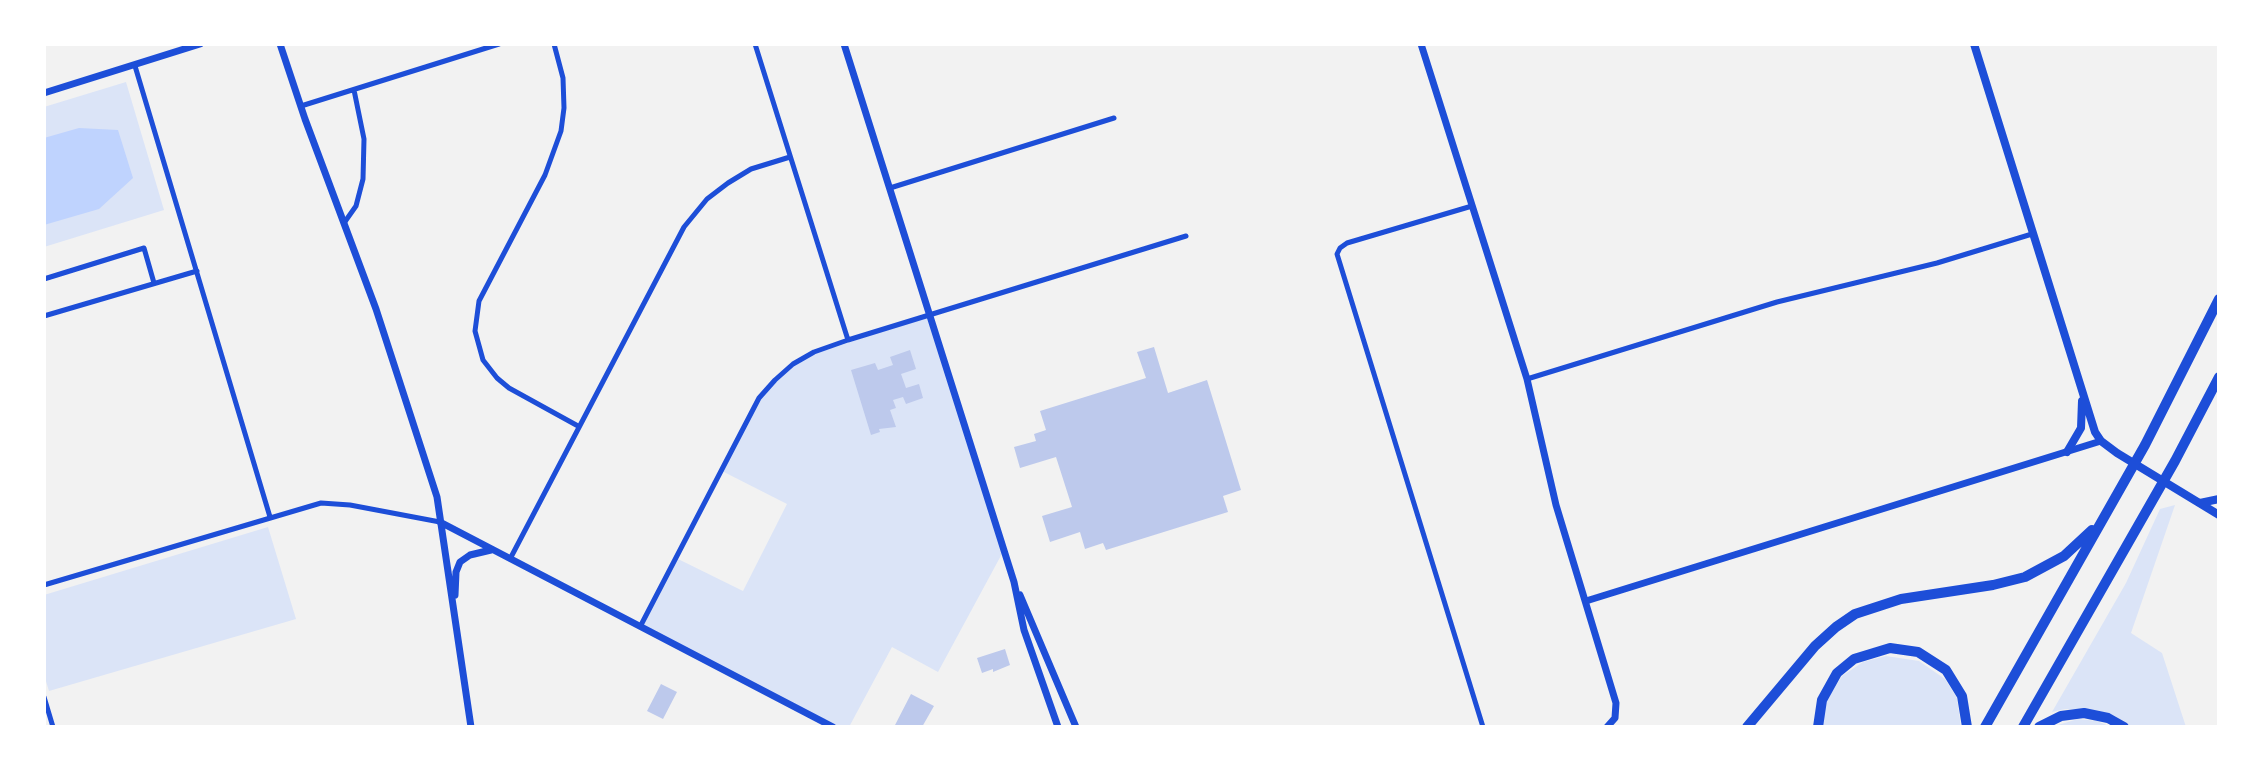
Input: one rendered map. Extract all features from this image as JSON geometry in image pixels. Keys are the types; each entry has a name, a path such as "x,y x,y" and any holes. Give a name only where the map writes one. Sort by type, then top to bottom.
{"highway":[{"path":"1985,727 2145,445 2219,299"},
{"path":"2023,727 2175,461 2219,377"},
{"path":"1747,727 1815,646 1855,614 1901,599 2025,577 2064,556 2107,513"},
{"path":"1818,727 1822,700 1837,673 1854,659 1890,648 1918,652 1946,670 1962,696 1967,727"},
{"path":"2039,727 2061,716 2084,713 2108,718 2124,727"}],"main road":[{"path":"1974,44 2092,424 2101,441 2219,515"},
{"path":"2067,452 2081,428 2082,388"},
{"path":"2199,503 2219,499"}],"street":[{"path":"44,93 200,44"},
{"path":"280,44 376,309 437,497 471,727"},
{"path":"301,106 499,44"},
{"path":"554,44 563,78 561,131 545,175 479,301 475,331 483,360 497,378 509,388 578,426"},
{"path":"755,44 848,340"},
{"path":"844,44 1014,582 1024,630 1058,727"},
{"path":"1421,44 1527,379 1556,505 1616,703 1617,712 1608,726"},
{"path":"135,66 270,517"},
{"path":"344,223 356,206 363,179 364,139 354,90"},
{"path":"890,188 1114,118"},
{"path":"510,559 680,235 695,213 720,188 743,173 790,157"},
{"path":"1473,205 1347,243 1340,248 1337,261 1483,727"},
{"path":"1527,379 1777,302 1937,263 2033,234"},
{"path":"641,625 759,398 793,364 814,352 848,340 1186,236"},
{"path":"44,279 144,248 154,283"},
{"path":"44,316 197,271"},
{"path":"1586,601 2101,441"},
{"path":"44,585 270,517 321,503 337,503 440,522 833,727"},
{"path":"455,617 456,572 460,562 470,555 493,550"},
{"path":"1014,582 1076,727"},
{"path":"44,697 53,727"}],"shaded area":[{"path":"126,82 164,210 44,247 44,107"},
{"path":"930,315 1004,550 938,672 892,647 849,727 833,727 641,625 676,558 743,591 787,504 720,470 767,388 803,358"},
{"path":"2175,505 2131,633 2162,653 2186,727 2132,727 2115,716 2089,709 2052,712 2126,583 2160,509"},
{"path":"268,527 296,619 49,691 44,675 44,595"},
{"path":"1886,656 1919,661 1945,679 1957,698 1961,727 1822,727 1826,701 1842,676 1863,662"},
{"path":"2078,719 2097,721 2111,727 2051,727"}],"water":[{"path":"79,128 118,130 133,178 99,209 44,225 44,138"}],"building":[{"path":"1154,347 1168,393 1207,380 1241,490 1223,496 1228,512 1106,550 1103,543 1085,549 1080,532 1050,542 1042,516 1072,507 1056,457 1020,468 1014,447 1036,441 1034,434 1046,430 1040,411 1146,378 1137,352"},
{"path":"910,350 916,369 901,374 906,388 919,384 923,398 906,404 903,397 893,400 896,408 890,410 896,427 879,429 880,432 871,435 851,370 875,363 878,370 893,365 890,357"},
{"path":"1005,649 1010,665 982,673 977,658"},
{"path":"661,684 677,692 663,719 647,711"},
{"path":"911,694 934,706 922,727 894,727"}]}
